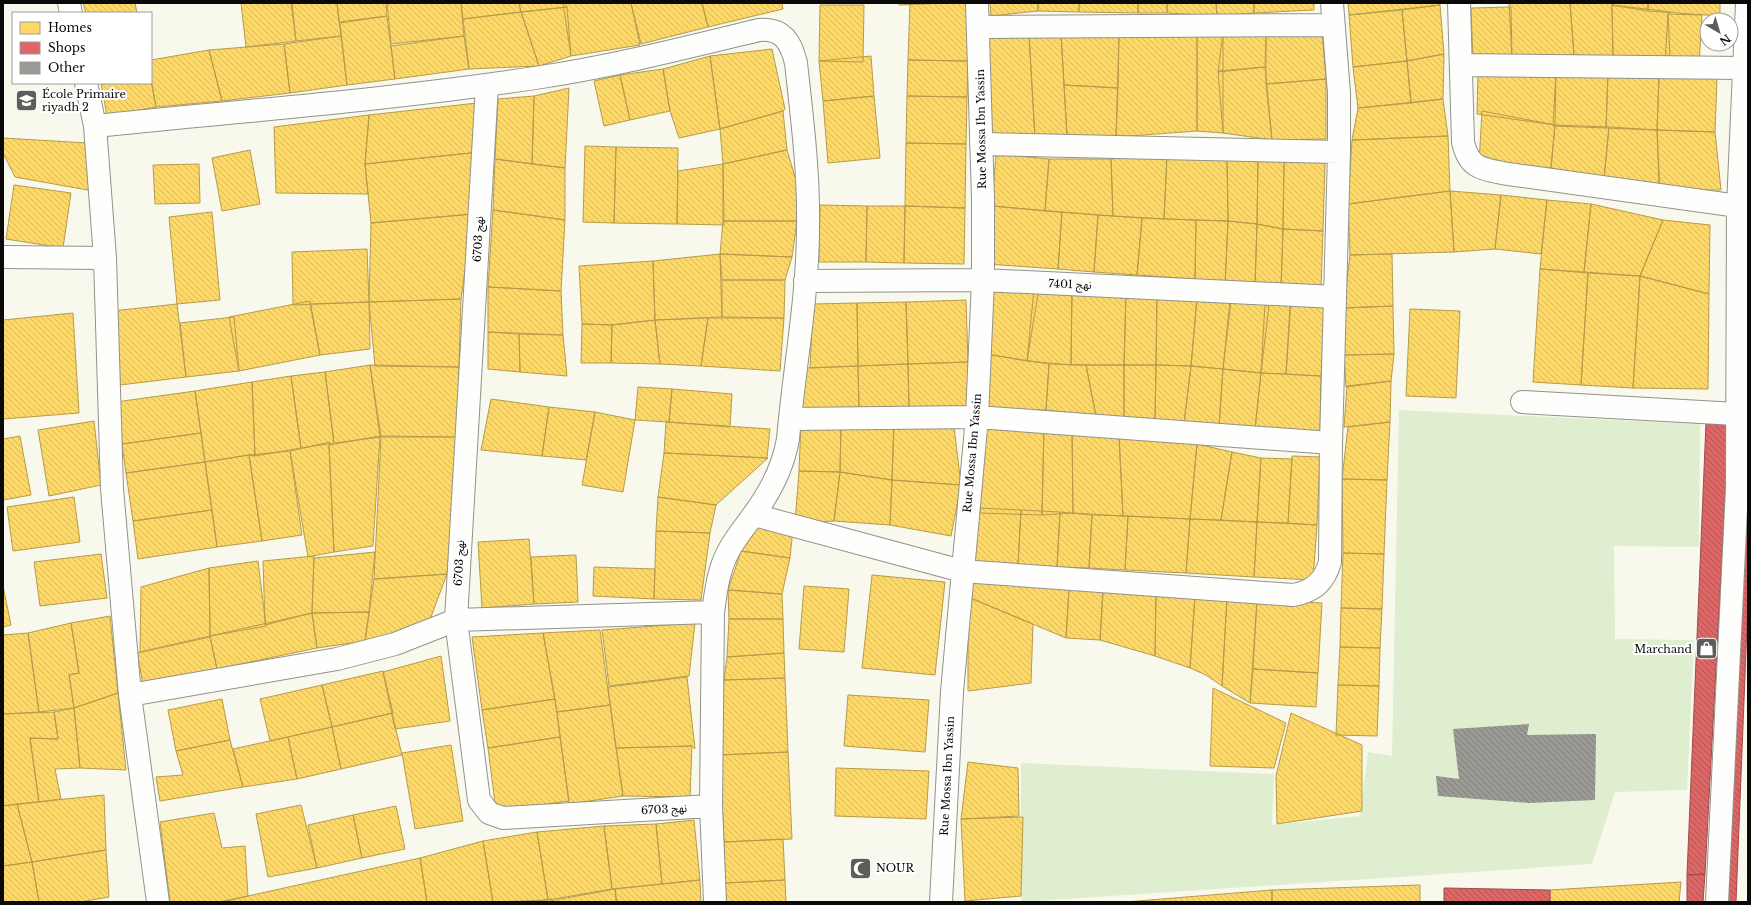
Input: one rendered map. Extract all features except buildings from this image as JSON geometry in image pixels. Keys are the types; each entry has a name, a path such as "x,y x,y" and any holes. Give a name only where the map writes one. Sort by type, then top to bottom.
{"street":[{"name":"Rue Mossa Ibn Yassin","path":"941,902 952,692 977,417 983,280 977,3"},
{"path":"754,515 962,571 1285,594 1304,594 1321,581 1327,572 1330,562 1331,443 1339,152 1339,93 1332,3"},
{"path":"1460,3 1463,142 1468,158 1474,165 1508,174 1741,218"},
{"path":"1717,902 1742,488 1737,414 1744,68 1747,3"},
{"path":"978,27 1334,25"},
{"path":"95,126 487,85 542,77 647,57 759,30 770,29 788,41 796,63 804,142 808,228 805,282 785,459 768,494 754,515 739,531 727,553 718,578 713,612 711,806 715,902"},
{"path":"1461,65 1744,68"},
{"path":"86,84 95,126 105,258 112,489 130,695 158,902"},
{"name":"نهج 6703","path":"487,85 456,620 479,800 489,813 503,818 711,806"},
{"path":"981,144 1339,152"},
{"path":"3,257 105,258"},
{"name":"نهج 7401","path":"805,282 983,280 1335,298"},
{"path":"1522,402 1737,414"},
{"path":"790,418 977,417 1331,443"},
{"path":"130,695 337,659 394,644 456,620 713,612"}],"green space":[{"path":"1399,410 1700,424 1699,547 1614,546 1615,639 1694,640 1687,790 1615,792 1592,864 1021,902 1021,763 1274,774 1272,825 1360,816 1368,752 1392,756"}],"place":[{"name":"École Primaire riyadh 2","path":"26,100"},
{"name":"Marchand","path":"1707,649"},
{"name":"NOUR","path":"860,868"}]}
